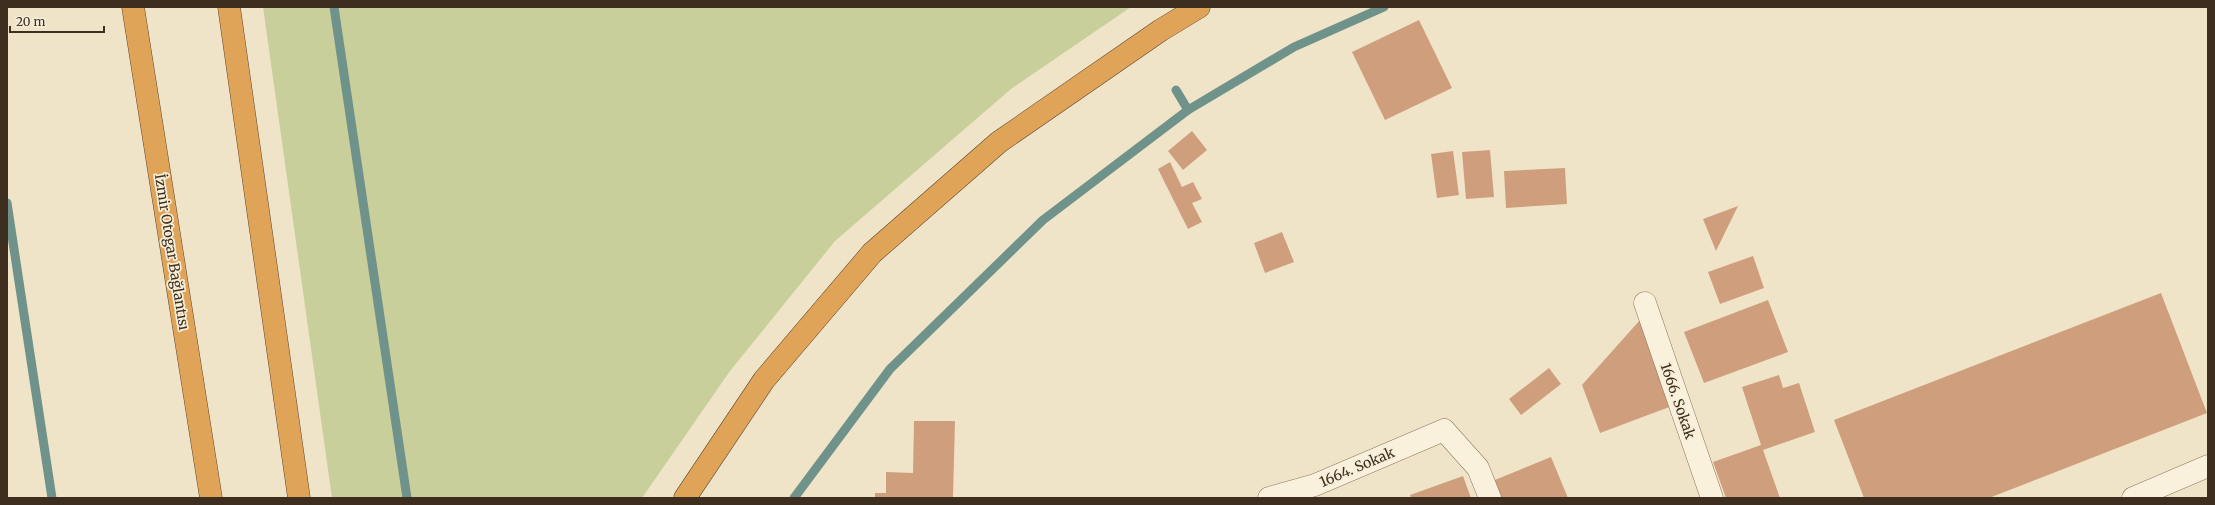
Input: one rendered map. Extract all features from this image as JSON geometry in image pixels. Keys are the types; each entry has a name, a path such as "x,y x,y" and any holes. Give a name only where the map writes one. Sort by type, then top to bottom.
{"highway":[{"name":"İzmir Otogar Bağlantısı","path":"133,7 211,498"},
{"path":"229,7 299,498"},
{"path":"685,498 764,380 872,253 999,142 1161,30 1199,7"}],"street":[{"name":"1666. Sokak","path":"1644,303 1712,498"},
{"name":"1664. Sokak","path":"1269,498 1317,492 1444,430 1478,468 1490,498"},
{"path":"2133,498 2208,466"}],"green space":[{"path":"263,7 1131,7 1011,89 835,241 730,371 642,498 332,498"}],"building":[{"path":"1419,20 1452,88 1385,120 1352,52"},
{"path":"1192,131 1207,150 1183,170 1168,151"},
{"path":"1490,150 1494,197 1466,199 1462,152"},
{"path":"1453,151 1459,195 1437,198 1431,154"},
{"path":"1170,162 1182,187 1193,182 1202,199 1192,203 1202,222 1188,229 1158,169"},
{"path":"1565,168 1567,204 1506,208 1504,171"},
{"path":"1738,206 1716,251 1703,219"},
{"path":"1282,232 1294,262 1265,273 1254,243"},
{"path":"1753,256 1764,288 1720,304 1708,272"},
{"path":"2161,293 2207,413 1989,498 1864,498 1834,420"},
{"path":"1768,300 1788,352 1704,383 1684,332"},
{"path":"1640,320 1672,406 1600,433 1582,385"},
{"path":"1549,368 1561,384 1521,415 1509,399"},
{"path":"1779,375 1783,388 1799,383 1815,432 1763,450 1780,498 1726,498 1713,462 1761,445 1742,387"},
{"path":"914,421 955,421 953,498 875,498 875,493 886,493 886,472 913,473"},
{"path":"1551,457 1568,498 1496,498 1490,482"},
{"path":"1463,476 1471,498 1411,498 1410,495"}],"waterway":[{"path":"334,7 407,498"},
{"path":"794,498 890,369 1043,220 1188,110 1294,47 1384,7"},
{"path":"1176,90 1188,110"},
{"path":"7,203 52,498"}]}
